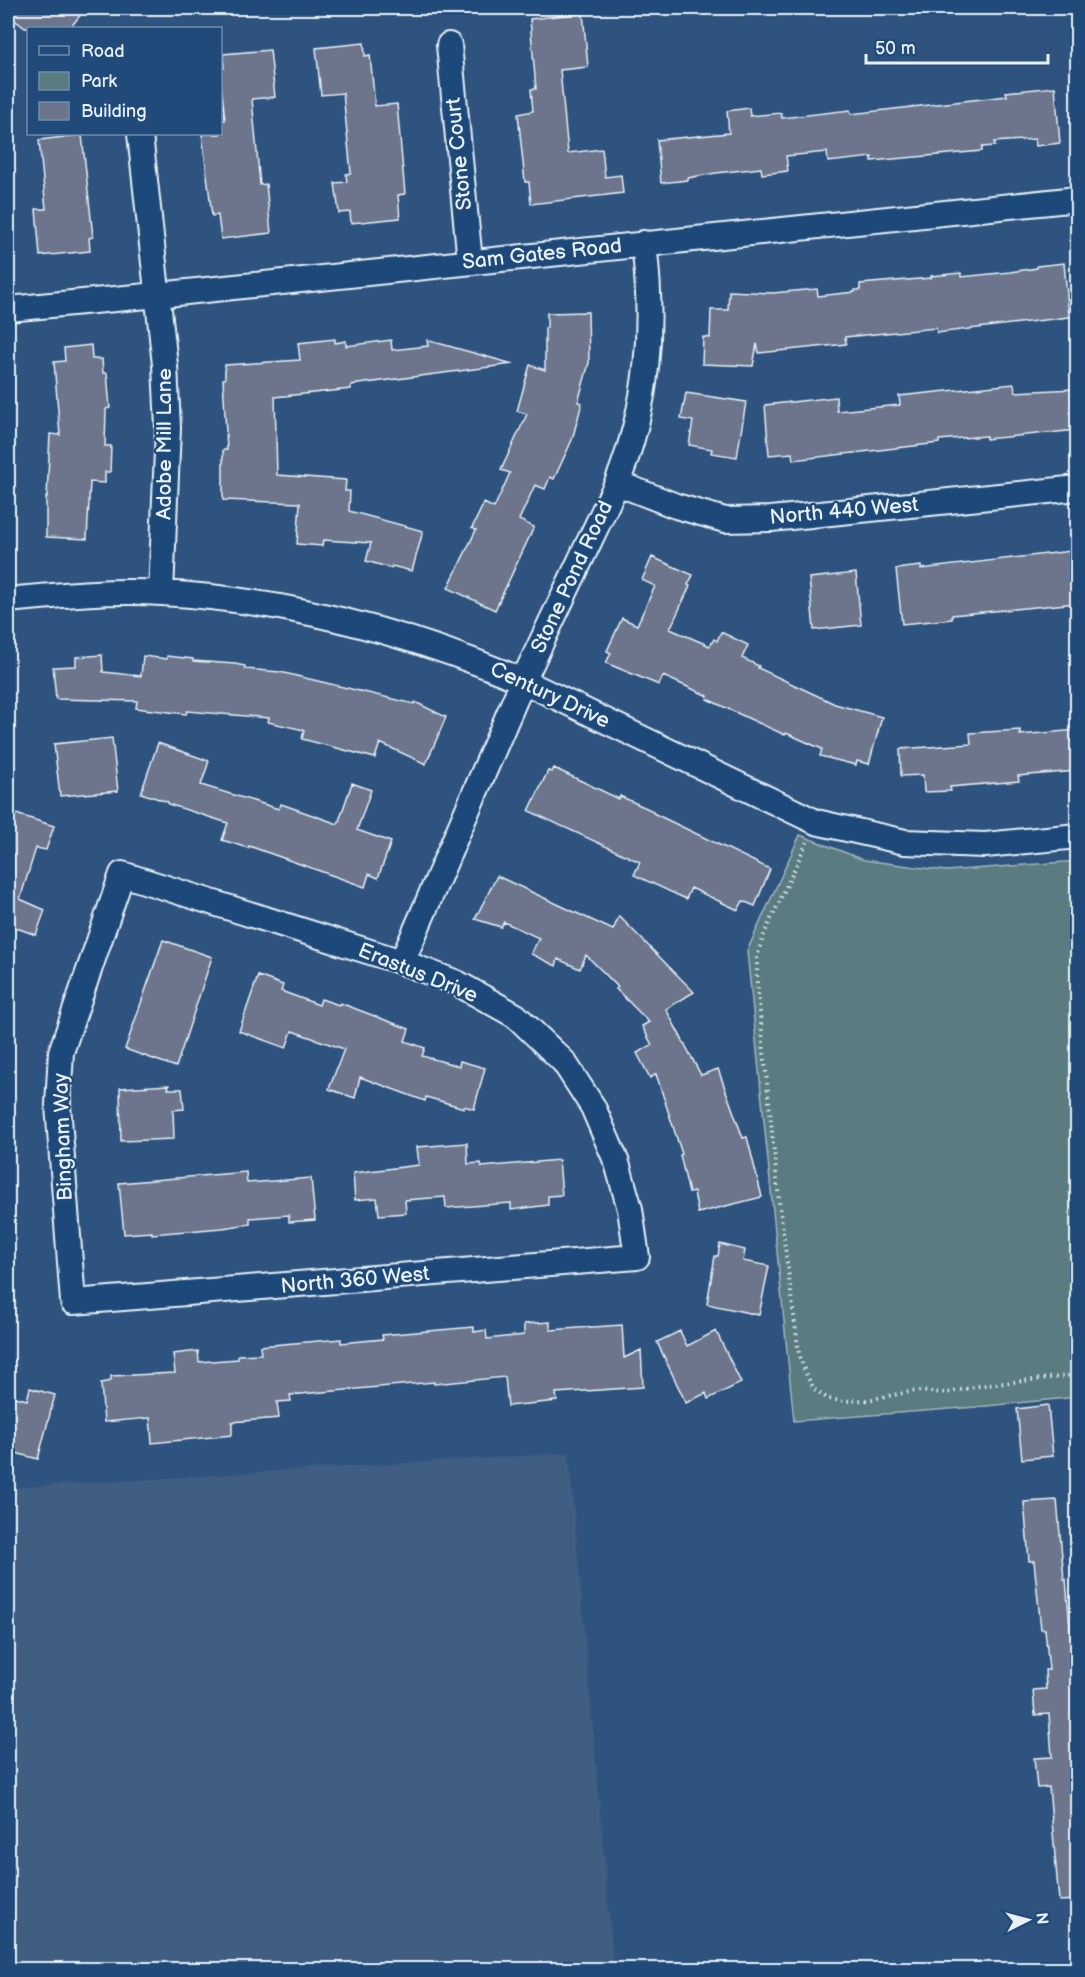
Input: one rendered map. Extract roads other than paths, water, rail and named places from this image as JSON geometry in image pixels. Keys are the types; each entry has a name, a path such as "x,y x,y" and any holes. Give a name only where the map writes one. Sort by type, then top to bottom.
{"street":[{"name":"Stone Court","path":"449,45 470,262"},
{"name":"Adobe Mill Lane","path":"140,135 165,365 168,429 161,593"},
{"name":"Sam Gates Road","path":"8,309 1077,199"},
{"name":"Stone Pond Road","path":"402,962 523,681 617,483 629,452 643,395 649,331 644,243"},
{"name":"North 440 West","path":"617,483 676,506 725,520 771,519 1077,488"},
{"name":"Century Drive","path":"8,600 80,593 161,593 247,602 332,619 398,635 474,660 523,681 816,822 905,842 985,845 1077,836"},
{"name":"Erastus Drive","path":"122,874 402,962 457,983 516,1016 564,1062 593,1107 617,1162 630,1209 637,1257"},
{"name":"Bingham Way","path":"73,1302 58,1105 61,1052 122,874"},
{"name":"North 360 West","path":"73,1302 637,1257"}]}
